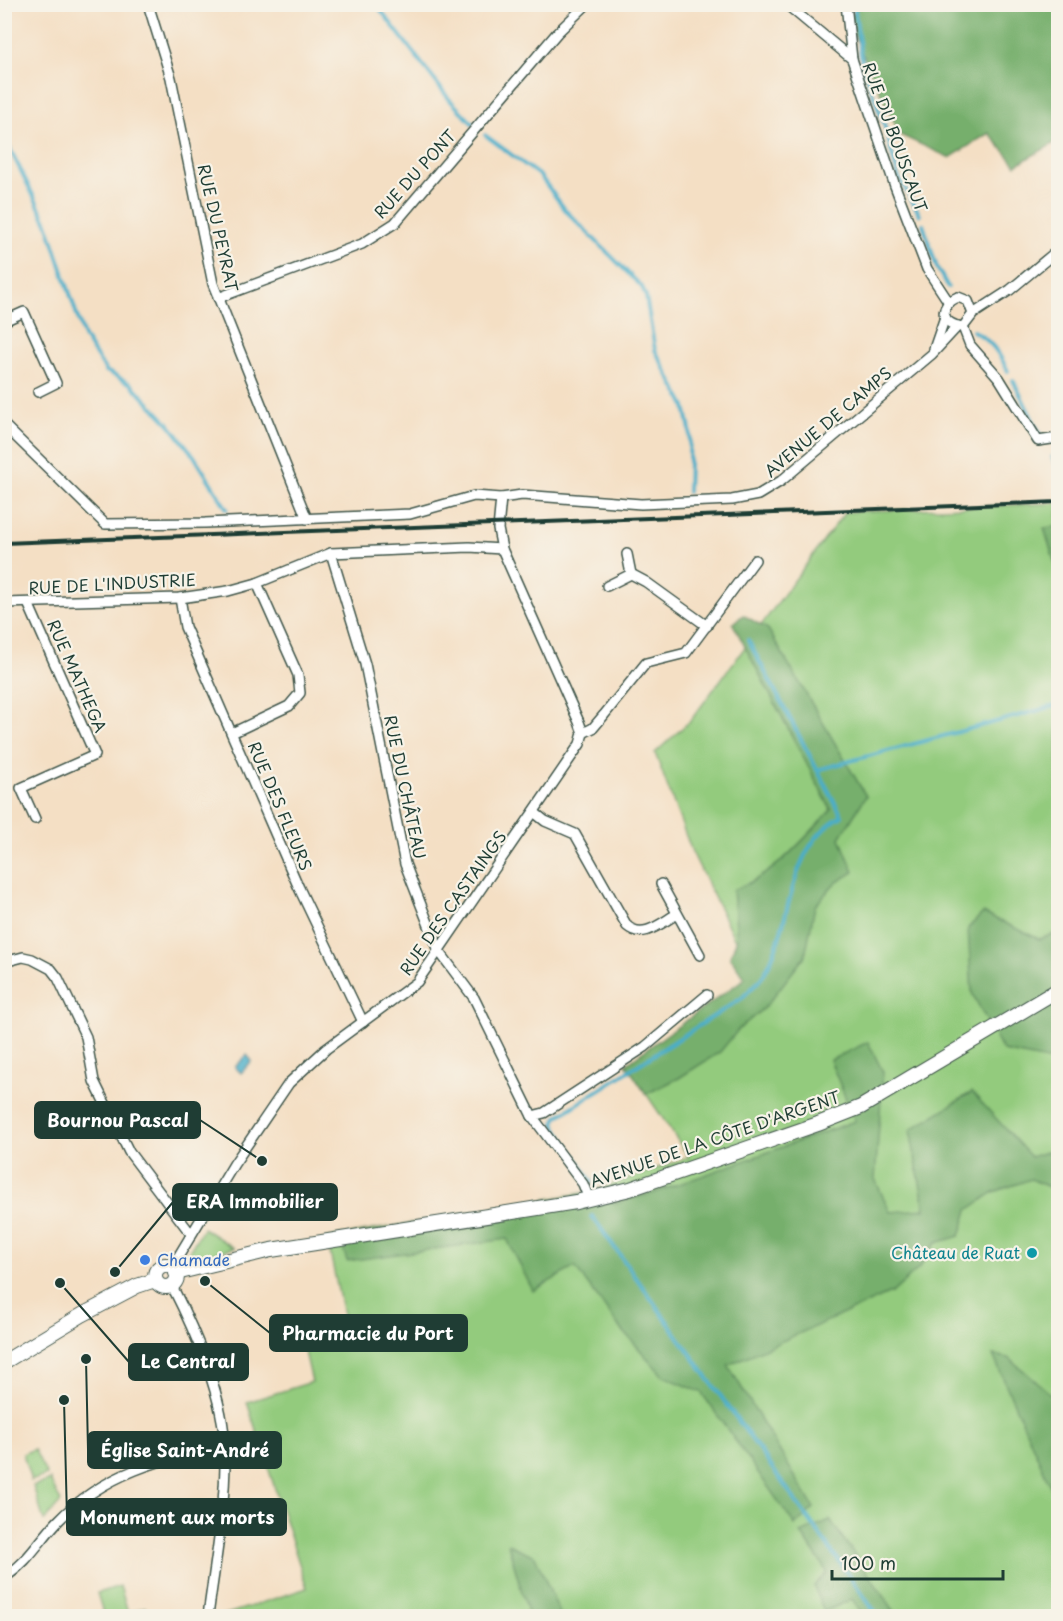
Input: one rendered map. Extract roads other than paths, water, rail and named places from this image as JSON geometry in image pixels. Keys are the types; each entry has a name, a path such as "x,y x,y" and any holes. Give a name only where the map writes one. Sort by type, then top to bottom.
{"main road":[{"name":"AVENUE DE LA CÔTE D'ARGENT","path":"173,1275 271,1250 590,1199 630,1189 850,1111 878,1098 1059,990"},
{"path":"159,1268 173,1275 162,1287 155,1280 159,1268"},
{"path":"4,1362 81,1315 136,1286 155,1280"}],"street":[{"name":"RUE DU PEYRAT","path":"148,4 171,78 196,211 218,298 307,519"},
{"name":"RUE DU PONT","path":"218,298 362,244 395,223 557,33 587,4"},
{"name":"RUE DU BOUSCAUT","path":"786,4 852,59 895,186 927,269 948,301"},
{"path":"846,4 852,59"},
{"path":"960,326 973,314 1010,290 1059,250"},
{"path":"933,354 945,317 944,308 948,301 958,297 968,301 973,314"},
{"path":"4,321 24,312 56,383 38,392"},
{"path":"945,317 951,324 960,326 970,345 999,378 1038,441 1059,438"},
{"name":"AVENUE DE CAMPS","path":"5,427 105,524 307,519 410,513 474,496 501,498 522,495 564,500 642,504 732,501 758,495 781,481 933,354 960,326"},
{"path":"501,498 498,530 502,549 583,733 593,728 642,666 653,660 683,655 755,560"},
{"name":"RUE DE L'INDUSTRIE","path":"4,603 180,598 256,583 331,553 469,547 502,549"},
{"name":"RUE DU CHÂTEAU","path":"331,553 365,664 405,864 439,951 474,998 532,1116 583,1184 590,1199"},
{"path":"627,554 631,574"},
{"path":"631,574 646,582 707,626"},
{"path":"607,586 631,574"},
{"path":"232,733 290,706 300,693 298,675 256,583"},
{"name":"RUE DES FLEURS","path":"180,598 185,627 299,888 363,1022"},
{"name":"RUE MATHEGA","path":"28,603 95,755 21,788 35,819"},
{"name":"RUE DES CASTAINGS","path":"173,1275 191,1234 289,1083 326,1049 417,982 576,753 583,733"},
{"path":"535,813 544,821 575,834 632,931 645,932 677,915"},
{"path":"661,884 700,955"},
{"path":"4,962 23,957 32,959 43,963 57,978 86,1037 94,1081 129,1152 191,1234"},
{"path":"532,1116 544,1113 645,1047 707,995"},
{"path":"173,1275 210,1379 225,1451 208,1617"},
{"path":"4,1578 27,1561 66,1513 124,1475 178,1458 225,1451"}],"water":[{"path":"247,1055 252,1061 241,1073 235,1067"}],"waterway":[{"path":"376,4 449,99 473,124"},
{"path":"854,4 862,64 884,124 898,176 920,215"},
{"path":"485,135 540,176 567,212 642,287 646,297 655,350 685,406 690,430 688,492"},
{"path":"4,137 47,223 84,337 106,371 131,384 169,424 194,456 227,509"},
{"path":"923,224 937,268 948,287"},
{"path":"973,331 994,348 1008,371"},
{"path":"1013,380 1040,434"},
{"path":"1052,457 1058,469"},
{"path":"592,1182 554,1124 557,1117 742,998 756,984 774,954 792,888 810,847 823,830 842,816 748,640"},
{"path":"817,770 1058,705"},
{"path":"592,1216 878,1616"}],"railway":[{"path":"4,543 1058,502"}],"place":[{"name":"Bournou Pascal","path":"262,1161"},
{"name":"Château de Ruat","path":"1032,1253"},
{"name":"Chamade","path":"145,1260"},
{"name":"ERA Immobilier","path":"115,1272"},
{"name":"Pharmacie du Port","path":"205,1281"},
{"name":"Le Central","path":"60,1283"},
{"name":"Église Saint-André","path":"86,1359"},
{"name":"Monument aux morts","path":"64,1400"}]}
